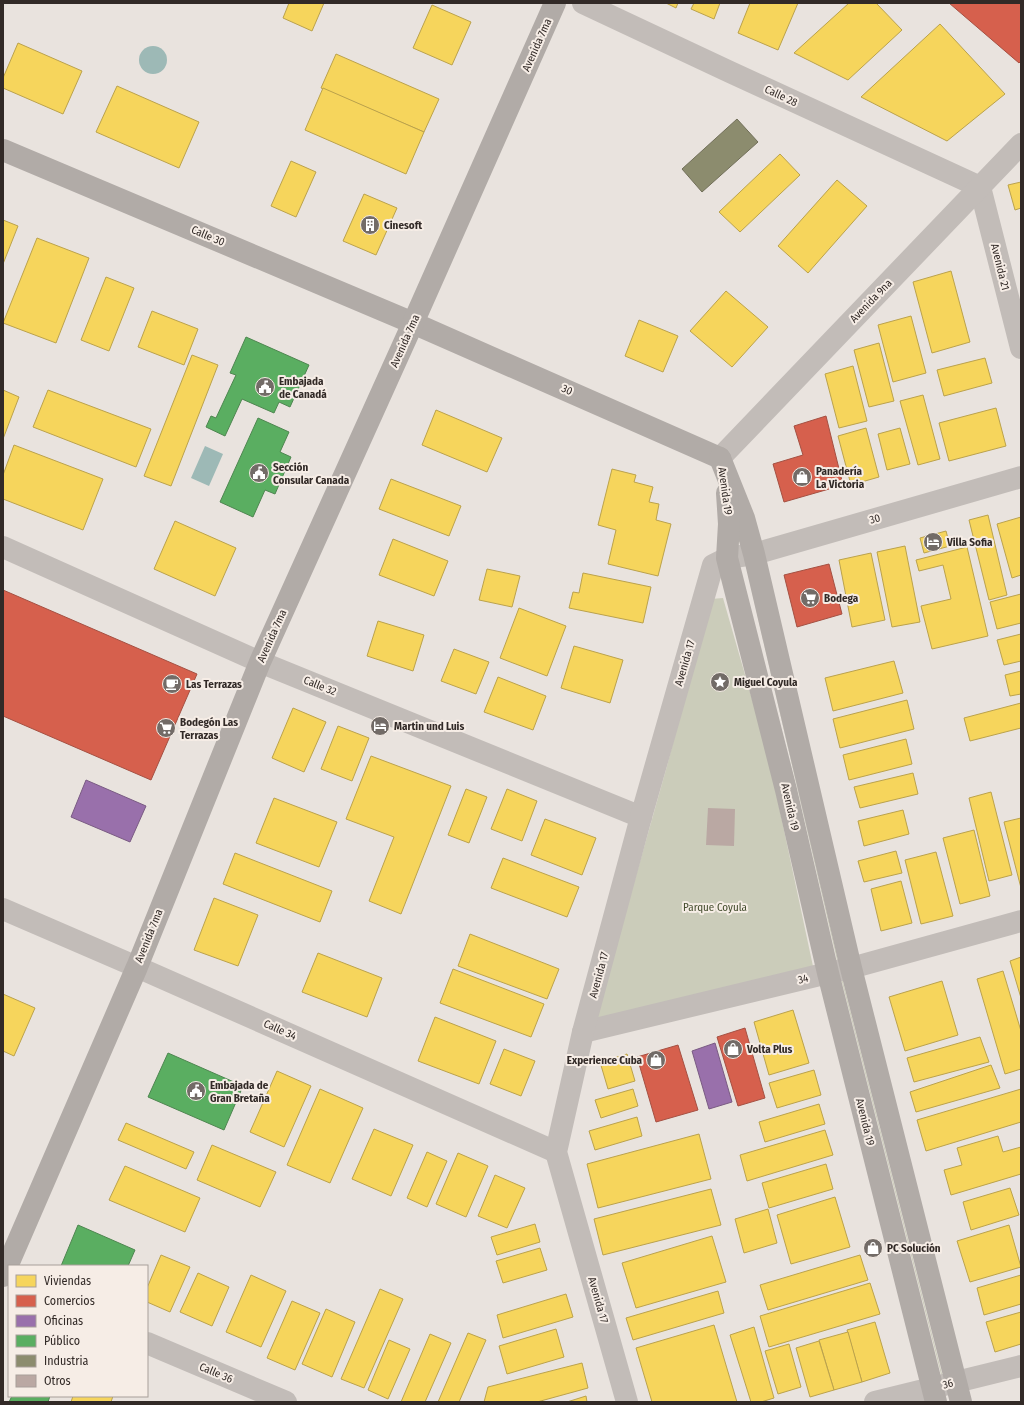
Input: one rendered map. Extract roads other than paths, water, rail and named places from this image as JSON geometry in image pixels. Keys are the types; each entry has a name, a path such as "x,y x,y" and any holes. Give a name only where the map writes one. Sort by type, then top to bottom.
{"main road":[{"name":"Avenida 7ma","path":"3,1276 137,967 260,662 555,3"},
{"name":"Calle 30","path":"3,150 413,322"},
{"name":"30","path":"413,322 720,458"},
{"name":"Avenida 19","path":"720,458 744,518 754,554 851,968 959,1392"},
{"name":"Avenida 19","path":"720,458 728,496 728,558 786,790 828,973 934,1395"}],"street":[{"name":"Calle 28","path":"583,3 744,79 980,187"},
{"name":"Avenida 9na","path":"720,458 1021,144"},
{"name":"Avenida 21","path":"980,187 1021,348"},
{"name":"30","path":"728,558 754,554 1021,477"},
{"name":"Calle 32","path":"3,547 260,662 641,817"},
{"name":"Avenida 17","path":"627,1402 556,1152 583,1032 641,817 713,565 728,558"},
{"name":"Calle 34","path":"3,909 556,1152"},
{"name":"34","path":"583,1032 851,968 1021,921"},
{"name":"Calle 36","path":"148,1343 286,1402"},
{"name":"36","path":"874,1402 959,1392 1021,1366"}],"water":[{"path":"153,46 163,50 167,60 163,70 153,74 143,70 139,60 143,50"},
{"path":"205,446 223,454 209,486 191,478"}],"place":[{"name":"Cinesoft","path":"370,225"},
{"name":"Embajada de Canadá","path":"265,387"},
{"name":"Sección Consular Canada","path":"259,473"},
{"name":"Panadería La Victoria","path":"802,477"},
{"name":"Villa Sofia","path":"933,542"},
{"name":"Bodega","path":"810,598"},
{"name":"Miguel Coyula","path":"720,682"},
{"name":"Las Terrazas","path":"172,684"},
{"name":"Martin und Luis","path":"380,726"},
{"name":"Bodegón Las Terrazas","path":"166,728"},
{"name":"Volta Plus","path":"733,1049"},
{"name":"Experience Cuba","path":"656,1060"},
{"name":"Embajada de Gran Bretaña","path":"196,1091"},
{"name":"PC Solución","path":"873,1248"}],"park label":[{"name":"Parque Coyula","path":"715,907"}]}
